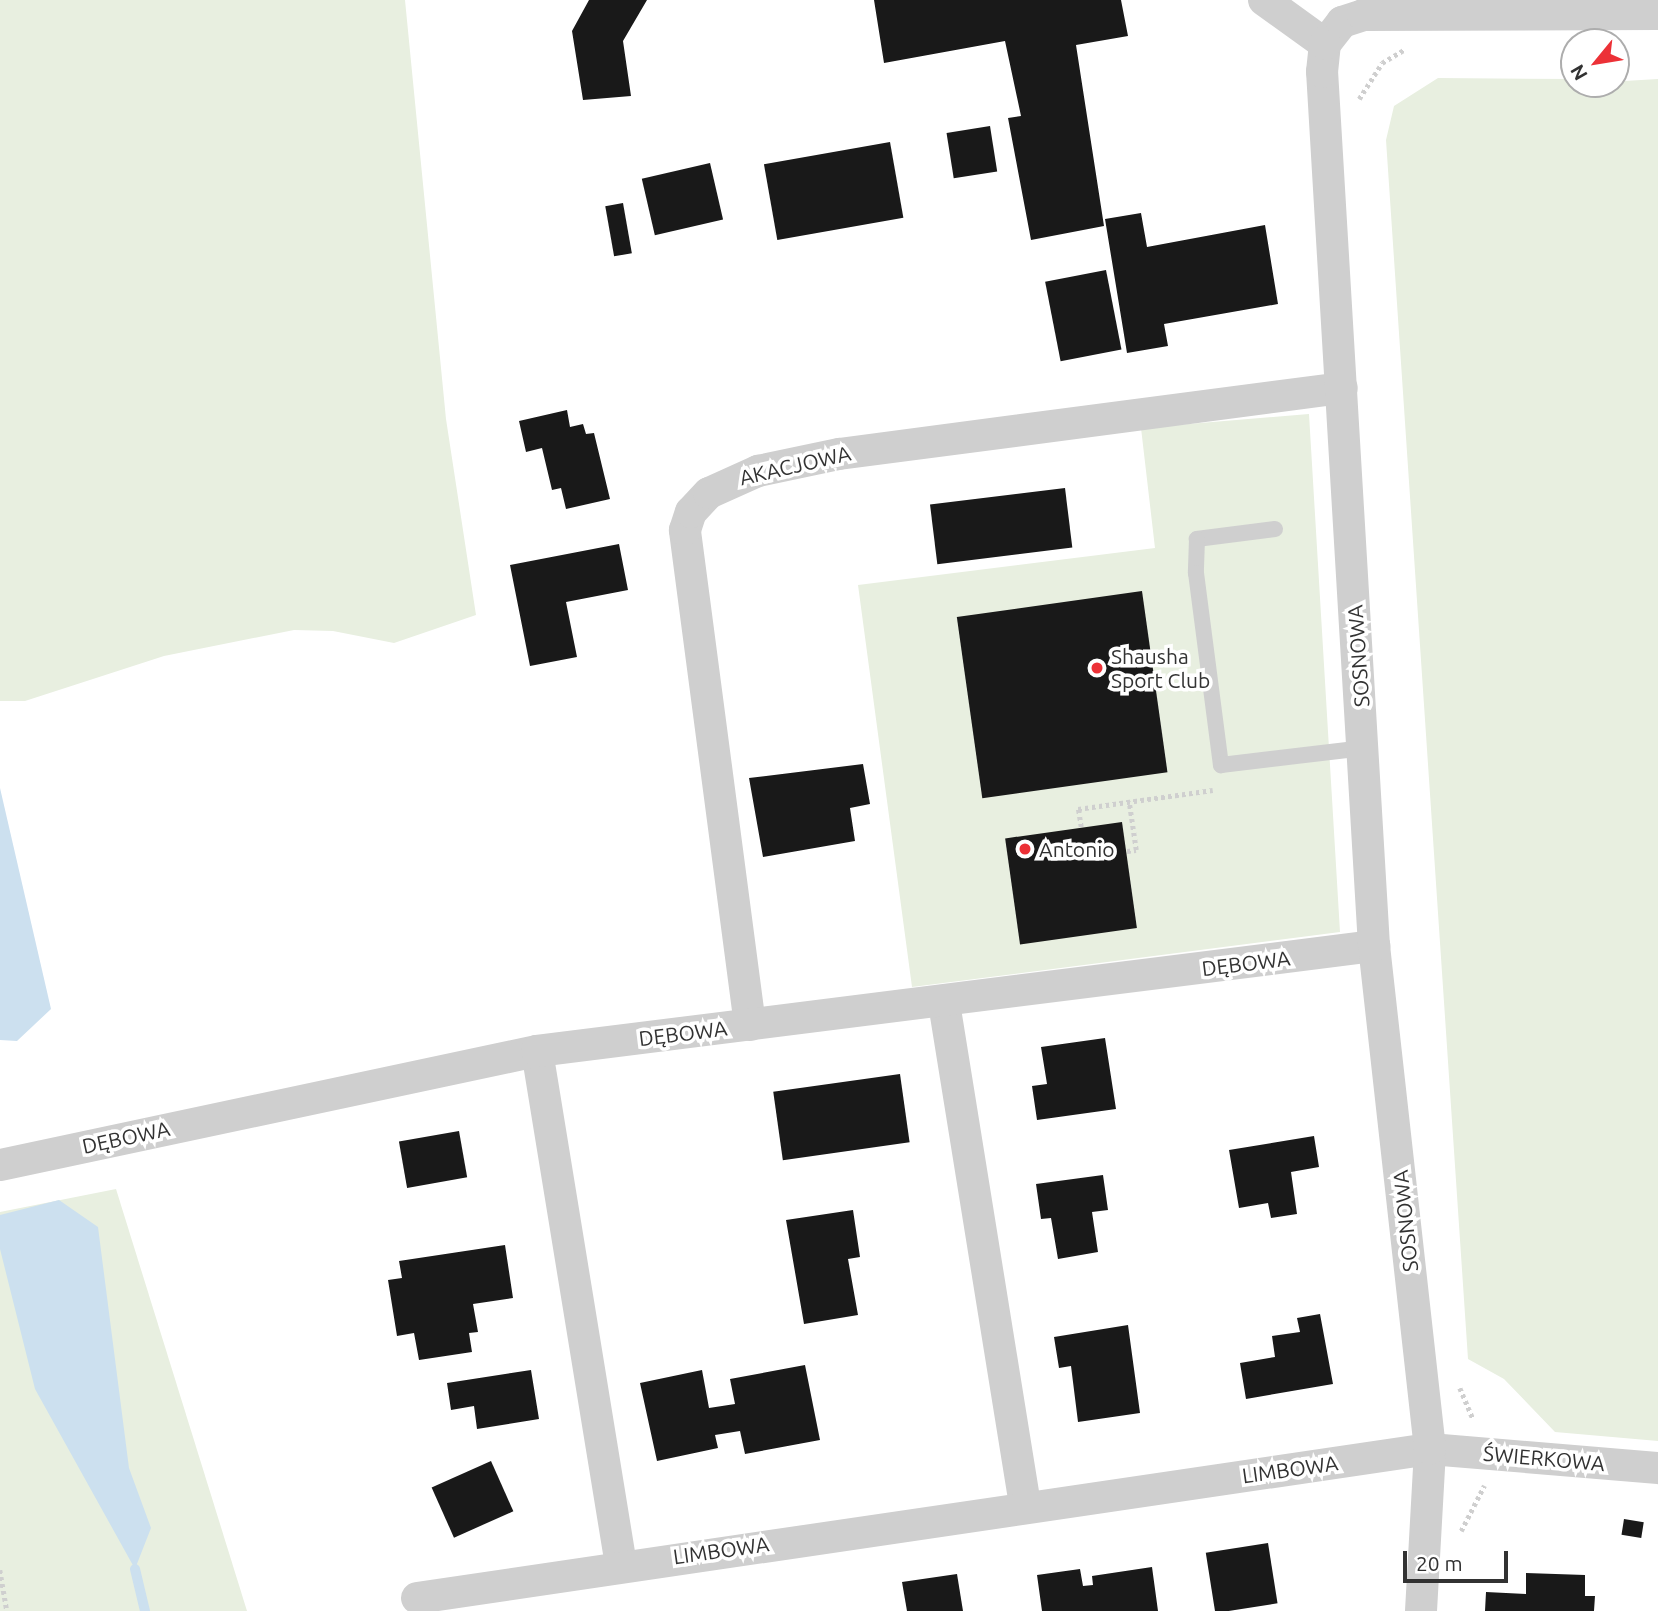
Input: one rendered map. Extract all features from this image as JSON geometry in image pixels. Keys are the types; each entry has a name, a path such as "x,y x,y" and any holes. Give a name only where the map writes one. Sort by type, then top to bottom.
{"street":[{"path":"1265,0 1325,44 1342,22 1363,15 1658,14"},
{"name":"SOSNOWA","path":"1325,44 1322,72 1374,946 1430,1449 1421,1611"},
{"name":"AKACJOWA","path":"750,1026 685,530 691,512 709,493 758,471 839,454 1342,388"},
{"name":"DĘBOWA","path":"0,1166 537,1051 944,1003 1374,946"},
{"path":"944,1003 1025,1506"},
{"path":"537,1051 621,1565"},
{"name":"ŚWIERKOWA","path":"1430,1449 1495,1452 1658,1468"},
{"name":"LIMBOWA","path":"417,1598 621,1565 1430,1449"}],"lane":[{"path":"1275,529 1197,539 1196,573 1222,765 1364,748"}],"path":[{"path":"1358,108 1359,97 1382,63 1406,49"},
{"path":"1081,827 1078,809 1224,788 1222,765"},
{"path":"1126,851 1136,849 1129,802"},
{"path":"1456,1539 1492,1471 1496,1428 1468,1413 1459,1379"},
{"path":"0,1570 7,1611"}],"green space":[{"path":"0,0 405,0 446,419 476,615 394,643 333,631 294,630 164,656 25,701 0,701"},
{"path":"1438,78 1560,79 1560,98 1630,98 1630,81 1658,79 1658,1441 1555,1432 1504,1379 1468,1359 1386,140 1394,106"},
{"name":"Shausha Sport Club","path":"1309,414 1340,932 912,987 858,585 1155,548 1141,428"},
{"path":"116,1189 247,1611 0,1611 0,1212"}],"water":[{"path":"0,788 51,1009 17,1041 0,1040"},
{"path":"59,1200 98,1227 129,1468 151,1528 135,1569 35,1389 0,1249 0,1215"}],"building":[{"path":"589,0 647,0 623,41 631,96 583,100 572,31"},
{"path":"874,0 1121,0 1128,36 1076,45 1104,226 1031,240 1008,118 1021,116 1005,41 884,63"},
{"path":"990,126 997,171 954,178 947,133"},
{"path":"890,142 903,218 777,240 764,164"},
{"path":"710,163 723,220 655,235 642,179"},
{"path":"623,203 632,253 614,256 605,206"},
{"path":"1141,213 1147,247 1265,225 1278,304 1164,324 1168,346 1127,353 1105,219"},
{"path":"1106,270 1121,350 1061,361 1045,282"},
{"path":"567,410 570,427 583,424 586,434 594,433 610,499 566,509 561,488 552,490 542,448 526,452 519,421"},
{"path":"1065,488 1072,548 937,564 930,505"},
{"path":"619,544 628,590 566,602 577,657 530,666 510,565"},
{"path":"1142,591 1167,772 982,798 957,617"},
{"path":"863,764 870,804 850,808 855,841 763,857 749,778"},
{"path":"1122,822 1137,928 1020,944 1005,838"},
{"path":"1105,1038 1116,1109 1037,1120 1032,1086 1047,1084 1041,1047"},
{"path":"900,1074 910,1142 783,1160 773,1092"},
{"path":"459,1131 467,1177 407,1188 399,1142"},
{"path":"1314,1136 1319,1167 1291,1172 1297,1214 1271,1218 1268,1203 1239,1208 1229,1150"},
{"path":"1103,1175 1108,1210 1092,1212 1098,1252 1058,1259 1051,1218 1041,1219 1036,1184"},
{"path":"853,1210 860,1257 848,1259 858,1315 804,1324 786,1220"},
{"path":"505,1245 513,1298 473,1304 478,1332 469,1333 472,1352 419,1360 414,1333 397,1336 388,1280 402,1278 399,1261"},
{"path":"1320,1314 1333,1384 1246,1399 1240,1363 1275,1357 1272,1336 1300,1332 1297,1318"},
{"path":"1128,1325 1140,1413 1078,1422 1071,1366 1059,1368 1054,1337"},
{"path":"805,1365 820,1440 745,1454 740,1431 715,1435 718,1448 657,1461 640,1383 702,1370 709,1408 735,1404 730,1379"},
{"path":"531,1370 539,1419 477,1429 474,1406 451,1410 447,1383"},
{"path":"491,1461 513,1511 454,1538 432,1487"},
{"path":"1624,1519 1644,1522 1641,1538 1621,1535"},
{"path":"1268,1543 1278,1603 1215,1611 1206,1553"},
{"path":"1152,1567 1158,1611 1042,1611 1037,1575 1080,1569 1083,1586 1093,1585 1092,1576"},
{"path":"1526,1573 1585,1575 1585,1596 1595,1596 1594,1611 1485,1611 1486,1592 1526,1594"},
{"path":"957,1574 963,1611 907,1611 902,1582"}],"waterway":[{"path":"135,1569 145,1611"}],"place":[{"name":"Shausha Sport Club","path":"1097,668"},
{"name":"Antonio","path":"1025,849"}]}
